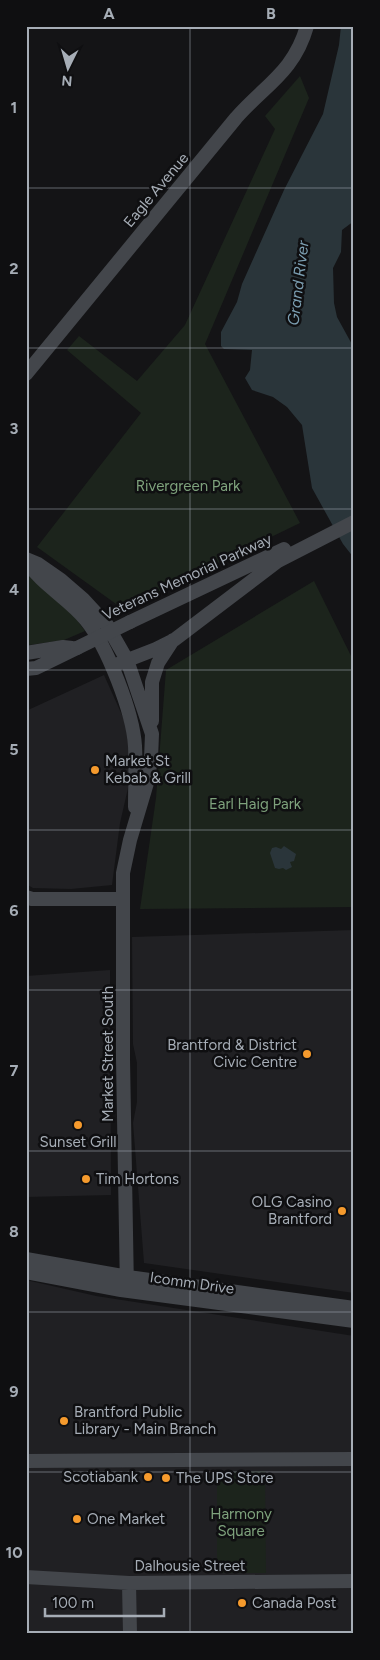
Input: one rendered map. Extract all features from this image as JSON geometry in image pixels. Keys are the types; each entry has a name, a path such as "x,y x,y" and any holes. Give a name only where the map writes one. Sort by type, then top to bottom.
{"main road":[{"name":"Eagle Avenue","path":"26,374 246,107 287,68 302,44 307,26"},
{"name":"Veterans Memorial Parkway","path":"26,681 31,669 130,622 276,557 337,524 354,521"},
{"path":"152,734 152,682 158,663 174,640 276,557"},
{"name":"Market Street South","path":"26,560 53,575 83,599 107,625 127,660 152,734 151,760 147,783 124,862 124,1110 128,1284"},
{"name":"Market Street South","path":"26,560 35,574 84,618 96,633 112,666 135,744 136,820"},
{"path":"112,666 174,640"},
{"path":"26,654 63,647 77,648"},
{"path":"26,897 32,899 123,899"},
{"name":"Icomm Drive","path":"26,1260 128,1284 354,1321"},
{"name":"Icomm Drive","path":"26,1272 354,1308"},
{"path":"26,1462 354,1459"},
{"name":"Dalhousie Street","path":"26,1577 130,1583 354,1582"},
{"path":"130,1583 130,1634"}],"shaded area":[{"path":"104,675 126,724 131,759 112,885 71,889 33,888 26,884 26,711"},
{"path":"354,930 354,1293 144,1263 133,1123 137,1102 137,1063 133,1044 132,937"},
{"path":"110,970 111,1195 26,1197 26,976"},
{"path":"26,1280 96,1296 354,1336 354,1634 26,1634"}],"green space":[{"name":"Rivergreen Park","path":"300,76 309,98 205,344 300,523 123,609 37,547 141,413 67,350 79,336 137,381 185,325 275,129 265,116"},
{"path":"26,573 74,616 85,631 64,640 29,645 29,649 26,649"},
{"name":"Earl Haig Park","path":"314,581 354,662 354,907 140,909 156,798 166,670"},
{"name":"Harmony Square","path":"265,1471 266,1573 217,1573 217,1472"}],"water":[{"name":"Grand River","path":"341,26 354,26 354,221 342,230 341,252 333,268 334,303 337,317 354,348 354,558 343,544 312,488 302,425 287,407 273,397 252,390 245,378 250,370 252,350 224,349 221,346 221,332 237,302 242,284 284,190 323,114 339,45"},
{"path":"284,846 296,854 294,861 290,862 292,867 286,870 275,868 270,853 272,848 281,849"}],"place":[{"name":"Market St Kebab & Grill","path":"95,770"},
{"name":"Brantford & District Civic Centre","path":"307,1054"},
{"name":"Sunset Grill","path":"78,1125"},
{"name":"Tim Hortons","path":"86,1179"},
{"name":"OLG Casino Brantford","path":"342,1211"},
{"name":"Brantford Public Library - Main Branch","path":"64,1421"},
{"name":"Scotiabank","path":"148,1477"},
{"name":"The UPS Store","path":"166,1478"},
{"name":"One Market","path":"77,1519"},
{"name":"Canada Post","path":"242,1603"}]}
